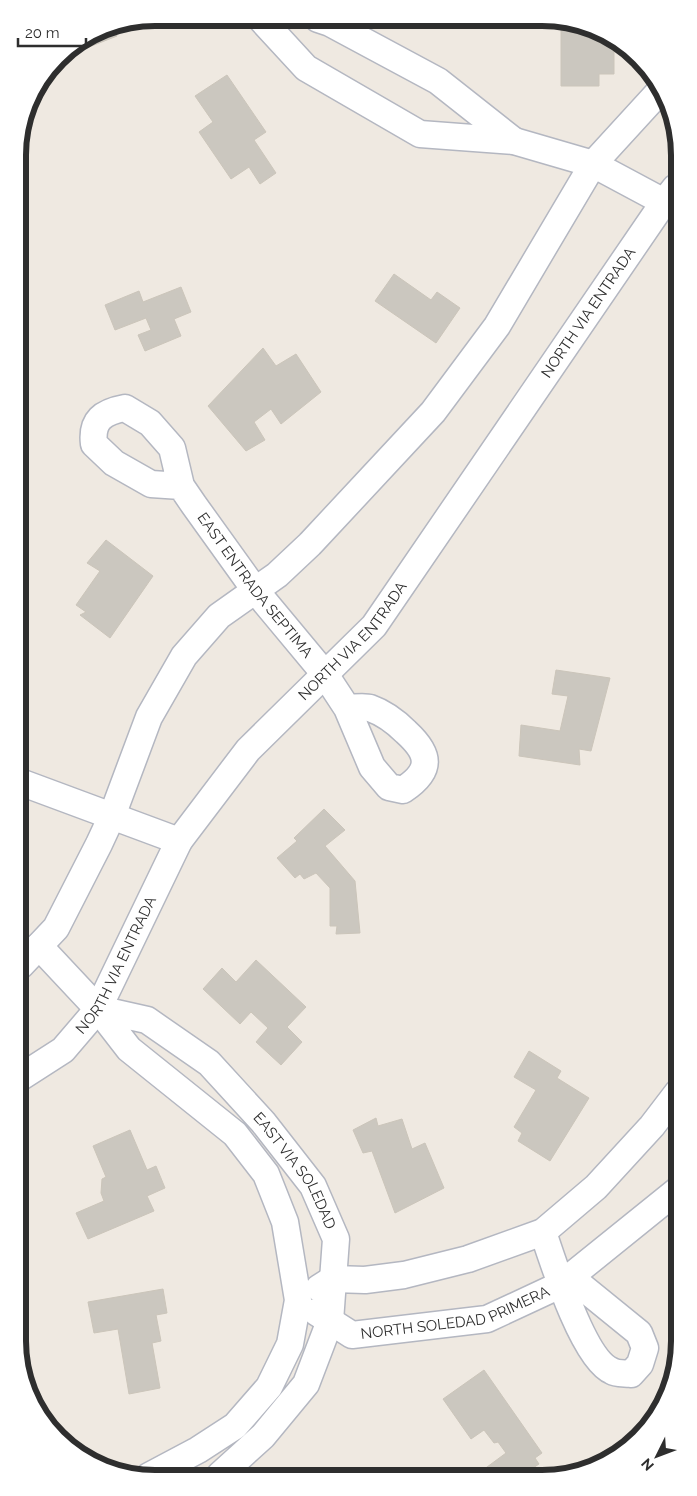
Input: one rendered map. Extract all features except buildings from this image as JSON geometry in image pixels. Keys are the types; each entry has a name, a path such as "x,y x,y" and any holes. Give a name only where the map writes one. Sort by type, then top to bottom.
{"street":[{"path":"268,27 306,68 420,134 514,141 593,164 669,195"},
{"path":"337,27 438,81 514,141"},
{"path":"26,959 56,928 112,816 149,717 184,656 219,616 277,575 310,544 433,412 497,326 593,164 656,96"},
{"name":"NORTH VIA ENTRADA","path":"26,1074 63,1050 98,1008 178,840 248,750 324,673 374,626 669,195"},
{"name":"EAST ENTRADA SEPTIMA","path":"181,486 255,590 324,673 347,708"},
{"path":"26,784 178,840"},
{"name":"EAST VIA SOLEDAD","path":"39,946 98,1008 129,1048 235,1134 266,1174 285,1222 298,1300 290,1344 269,1388 236,1426 198,1450 160,1470"},
{"name":"EAST VIA SOLEDAD","path":"98,1008 147,1020 209,1063 263,1122 313,1186 336,1239 330,1321 306,1384 263,1436 226,1470"},
{"path":"298,1300 333,1279 365,1280 404,1275 468,1259 543,1232 596,1187 652,1126 670,1102"},
{"name":"NORTH SOLEDAD PRIMERA","path":"298,1300 352,1335 487,1319 565,1281 670,1196"},
{"path":"543,1232 565,1281"}]}
